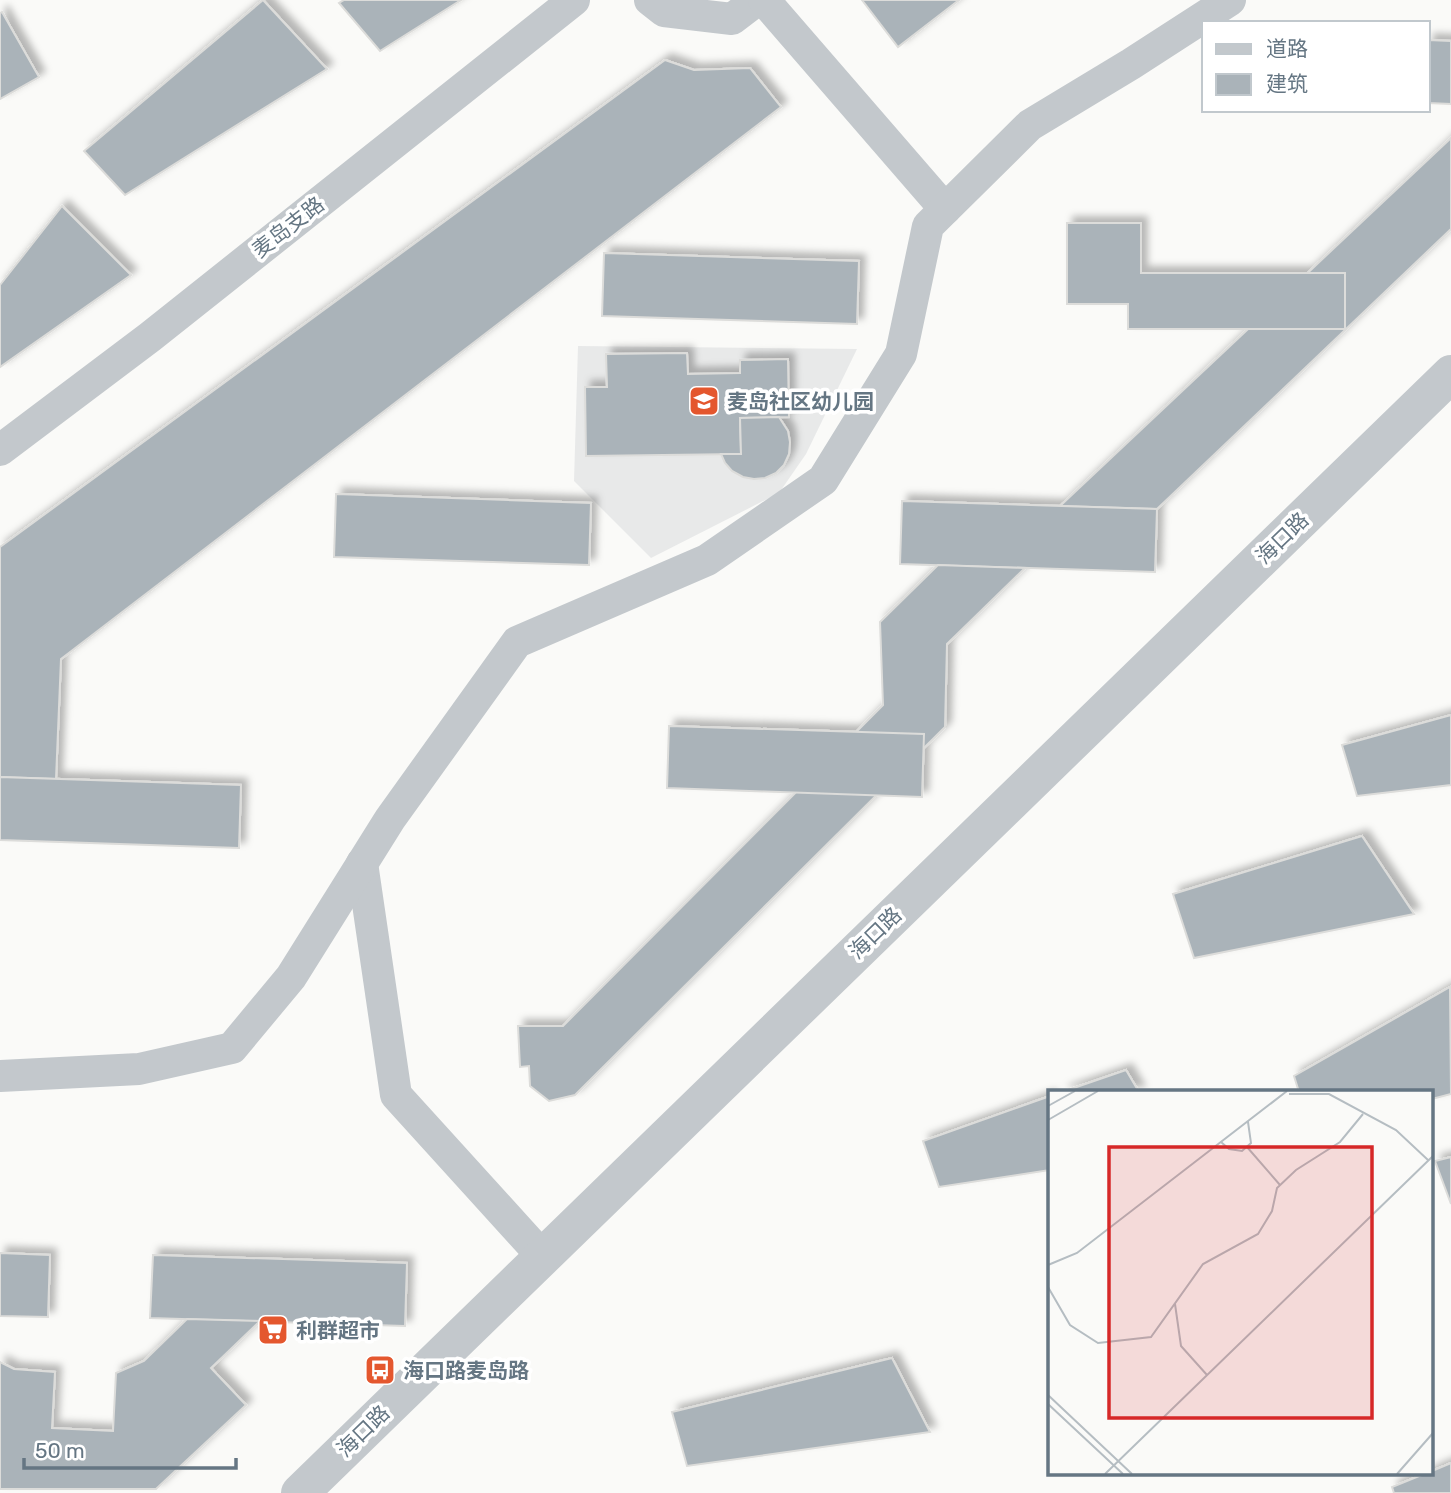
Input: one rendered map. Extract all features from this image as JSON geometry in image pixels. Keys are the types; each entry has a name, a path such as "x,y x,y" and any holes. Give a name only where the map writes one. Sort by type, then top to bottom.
{"street":[{"name":"麦岛支路","path":"0,450 150,337 574,0"},
{"path":"650,0 664,11 732,19 757,0"},
{"path":"764,0 945,209"},
{"path":"0,1076 139,1069 232,1048 291,976 390,819 517,642 707,560 823,480 901,354 928,226 1030,125 1230,0"},
{"name":"海口路","path":"300,1493 1451,374"},
{"path":"362,863 396,1095 543,1256"}],"shaded area":[{"name":"麦岛社区幼儿园","path":"578,346 857,349 806,454 779,493 651,558 574,481"}],"building":[{"path":"263,0 327,69 125,195 84,151"},
{"path":"344,0 461,0 380,51 339,3"},
{"path":"862,0 959,0 898,47"},
{"path":"2,12 39,77 0,99 0,13"},
{"path":"1430,40 1451,41 1451,104 1430,103"},
{"path":"665,60 694,70 750,68 781,107 61,659 56,779 0,777 0,547"},
{"path":"1451,138 1451,229 1157,509 1060,506"},
{"path":"62,206 131,275 0,367 0,285"},
{"path":"1067,223 1141,223 1141,273 1345,273 1345,329 1128,329 1128,304 1067,304"},
{"path":"604,253 859,261 857,324 602,316"},
{"path":"687,353 688,374 740,373 740,360 788,359 789,417 740,418 741,454 586,456 585,387 607,387 606,354"},
{"path":"779,417 788,431 790,442 784,465 765,478 743,477 732,471 721,454 741,454 740,418"},
{"path":"336,494 591,503 589,565 334,557"},
{"path":"902,501 1157,509 1155,572 900,564"},
{"path":"938,565 1025,568 947,644 945,727 575,1095 549,1101 530,1086 529,1066 520,1067 518,1026 563,1026 883,705 880,622"},
{"path":"1451,715 1451,785 1357,796 1342,745"},
{"path":"669,726 924,734 922,797 667,788"},
{"path":"0,777 241,785 239,848 0,840"},
{"path":"1362,836 1414,914 1194,958 1173,894"},
{"path":"1450,987 1451,1094 1434,1098 1434,1090 1298,1090 1294,1076"},
{"path":"1126,1070 1138,1090 1068,1090"},
{"path":"1048,1097 1048,1170 939,1187 923,1141"},
{"path":"1451,1157 1451,1204 1435,1161"},
{"path":"0,1253 50,1255 48,1317 0,1316"},
{"path":"153,1255 407,1263 405,1326 150,1318"},
{"path":"187,1319 260,1321 211,1368 246,1405 156,1489 0,1489 0,1362 14,1369 55,1372 52,1428 113,1431 116,1373 144,1361"},
{"path":"892,1358 930,1432 687,1466 672,1412"},
{"path":"1451,1463 1451,1493 1394,1493 1392,1487 1419,1476 1434,1476 1434,1470"}],"place":[{"name":"麦岛社区幼儿园","path":"704,401"},
{"name":"利群超市","path":"273,1330"},
{"name":"海口路麦岛路","path":"380,1370"}]}
